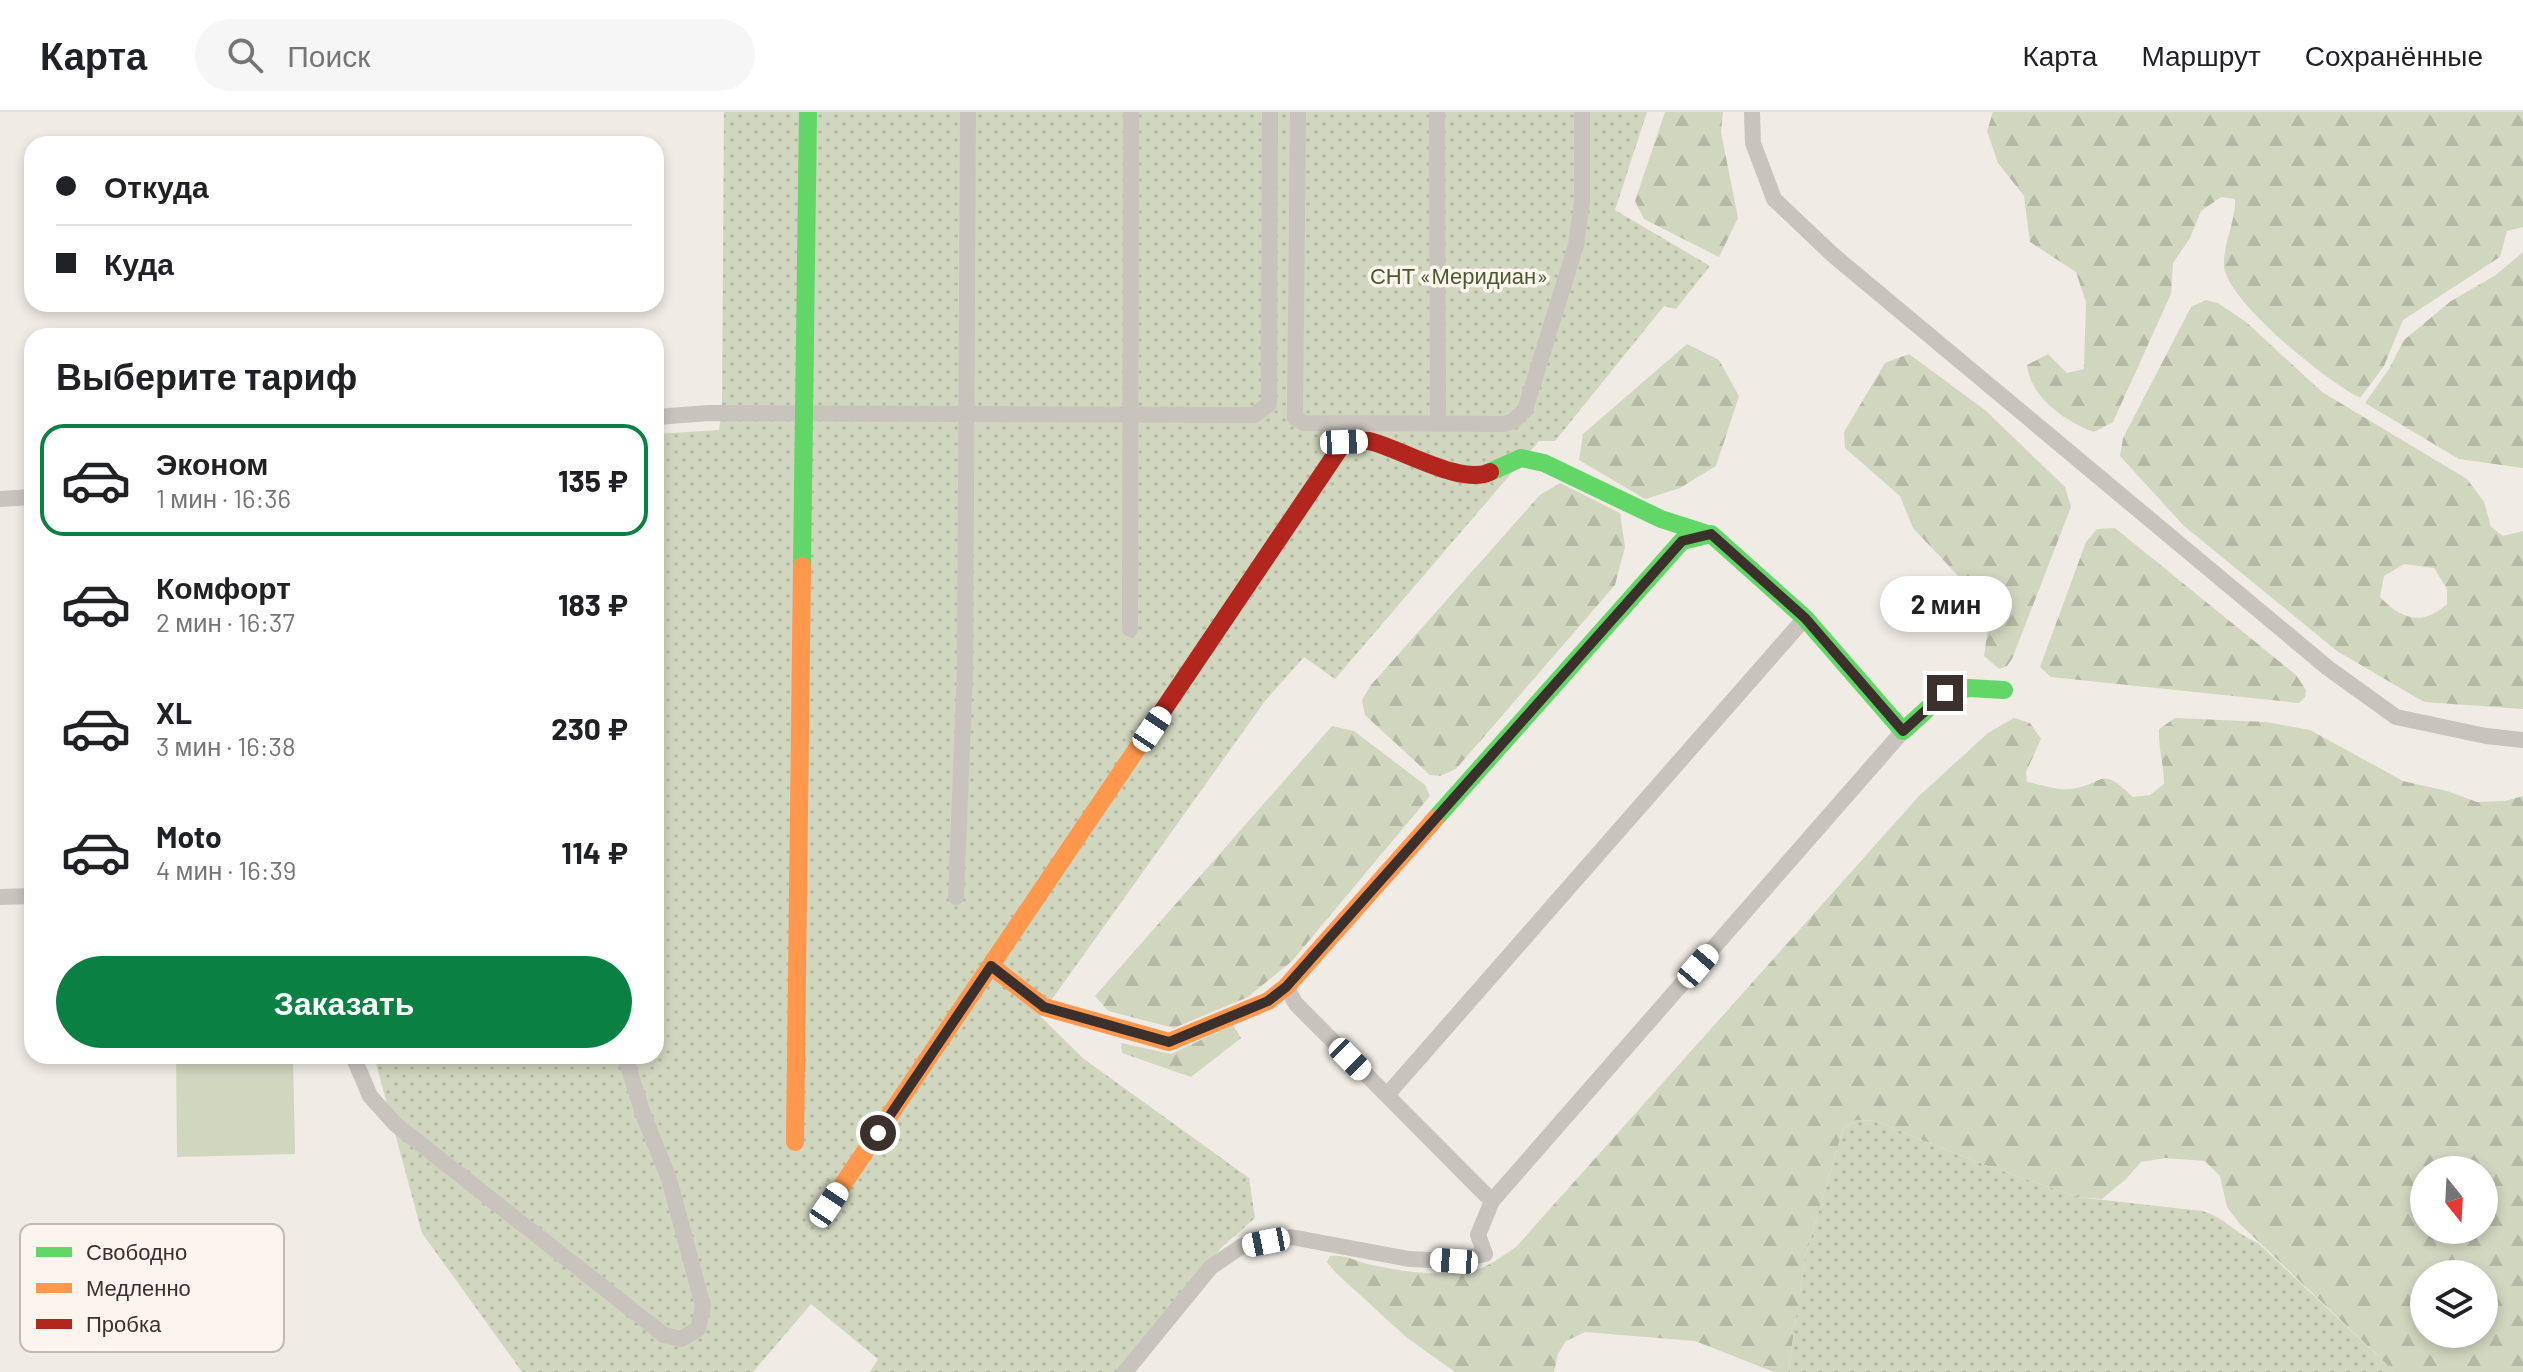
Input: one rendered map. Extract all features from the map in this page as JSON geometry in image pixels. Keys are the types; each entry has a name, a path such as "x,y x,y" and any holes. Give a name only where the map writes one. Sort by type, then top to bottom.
{"street":[{"path":"795,1142 808,112"},
{"path":"956,897 965,670 968,112"},
{"path":"1130,629 1131,112"},
{"path":"664,416 709,413 1254,415 1269,404 1270,112"},
{"path":"1298,112 1295,418 1304,423 1438,424 1504,424 1513,421 1525,410 1576,245 1582,202 1582,112"},
{"path":"1437,112 1438,424"},
{"path":"1752,112 1753,143 1774,199 1813,237 2328,668 2396,717 2486,736 2523,740"},
{"path":"829,1205 1344,442 1368,441 1454,472 1484,475 1521,458 1544,463 1661,519 1711,534 1805,618 1903,731"},
{"path":"0,499 24,498"},
{"path":"991,966 1044,1007 1169,1042 1268,1001 1286,987 1682,541 1711,534"},
{"path":"1387,1095 1805,618"},
{"path":"1125,1372 1211,1267 1242,1246 1291,1237 1409,1259 1454,1261 1485,1254 1478,1235 1492,1201 1903,731 1945,693 1969,688 2004,690"},
{"path":"0,897 24,896"},
{"path":"1286,987 1296,1004 1492,1201"},
{"path":"356,1064 370,1096 395,1124 664,1335 681,1339 698,1329 703,1306 669,1179 627,1064"}],"green space":[{"name":"СНТ «Меридиан»","path":"724,112 1647,112 1615,210 1710,266 1676,309 1664,306 1555,441 1539,441 1335,679 1304,657 1265,701 1040,1016 1084,1059 1249,1178 1255,1218 1221,1248 1117,1372 870,1372 878,1359 811,1304 753,1372 522,1372 422,1233 376,1064 664,1064 664,433 719,430 722,406"},
{"path":"1665,112 1723,112 1721,132 1738,218 1719,257 1644,219 1635,201"},
{"path":"1993,112 2523,112 2523,227 2507,231 2500,257 2403,320 2384,366 2360,398 2281,340 2242,300 2229,281 2224,266 2235,199 2221,197 2201,211 2190,238 2173,263 2171,294 2113,422 2094,432 2072,422 2051,407 2030,377 2027,365 2048,354 2067,373 2084,369 2086,302 2076,272 2030,242 2024,196 1998,163 1987,131"},
{"path":"2523,252 2523,468 2459,459 2365,403 2389,369 2404,340 2451,301 2496,275"},
{"path":"2206,300 2218,303 2246,322 2322,392 2467,479 2484,502 2491,527 2503,536 2523,531 2523,709 2424,702 2337,651 2184,526 2120,456 2123,438 2191,307","holes":["2404,564 2434,568 2447,589 2447,604 2429,616 2404,615 2380,597 2384,576"]},
{"path":"1687,344 1719,360 1739,396 1716,466 1680,488 1645,499 1579,460 1583,434"},
{"path":"1909,354 1985,410 2065,487 2071,507 2012,659 2007,666 1999,669 1984,656 1989,621 1982,601 1913,528 1900,496 1845,448 1844,432 1885,363"},
{"path":"1560,483 1620,513 1625,547 1615,585 1456,769 1440,776 1430,775 1365,715 1362,700 1371,685 1540,495"},
{"path":"2115,528 2296,675 2306,690 2305,697 2299,703 2051,677 2040,667 2086,542 2097,529"},
{"path":"2014,718 2030,723 2041,739 2026,772 2027,782 2071,789 2108,779 2133,797 2150,795 2164,784 2159,729 2175,718 2266,722 2310,730 2403,781 2477,802 2505,801 2523,796 2523,1372 2395,1372 2240,1224 2227,1207 2220,1176 2205,1161 2165,1158 2141,1162 2102,1199 2077,1197 1982,1164 1875,1121 1856,1120 1843,1129 1805,1258 1788,1372 1774,1372 1695,1341 1585,1332 1566,1341 1558,1354 1554,1372 1455,1372 1406,1337 1335,1272 1327,1262 1330,1256 1412,1272 1466,1272 1488,1265 1516,1247 1919,796 1988,733"},
{"path":"1332,726 1354,731 1425,785 1430,796 1292,961 1248,997 1174,1028 1108,1011 1095,996"},
{"path":"1233,1025 1241,1038 1191,1077 1122,1053 1121,1043 1171,1054"},
{"path":"176,1064 293,1064 295,1154 177,1157"},
{"path":"1856,1120 1875,1121 1982,1164 2077,1197 2211,1214 2258,1243 2395,1372 1788,1372 1805,1258 1843,1129"}],"traffic: fast":[{"path":"802,566 808,112"},
{"path":"1490,472 1521,458 1544,463 1661,519 1708,534"},
{"path":"1435,819 1682,541 1711,534 1805,618 1903,731 1945,693 1969,688 2004,690"}],"traffic: slow":[{"path":"795,1142 802,566"},
{"path":"829,1205 1149,731"},
{"path":"991,966 1044,1007 1169,1042 1268,1001 1286,987 1435,819"}],"traffic: jam":[{"path":"1149,731 1344,442 1369,441 1463,474 1490,472"}],"route":[{"path":"878,1133 991,966 1044,1007 1169,1042 1268,1001 1286,987 1682,541 1711,534 1805,618 1903,731 1945,693"}]}
